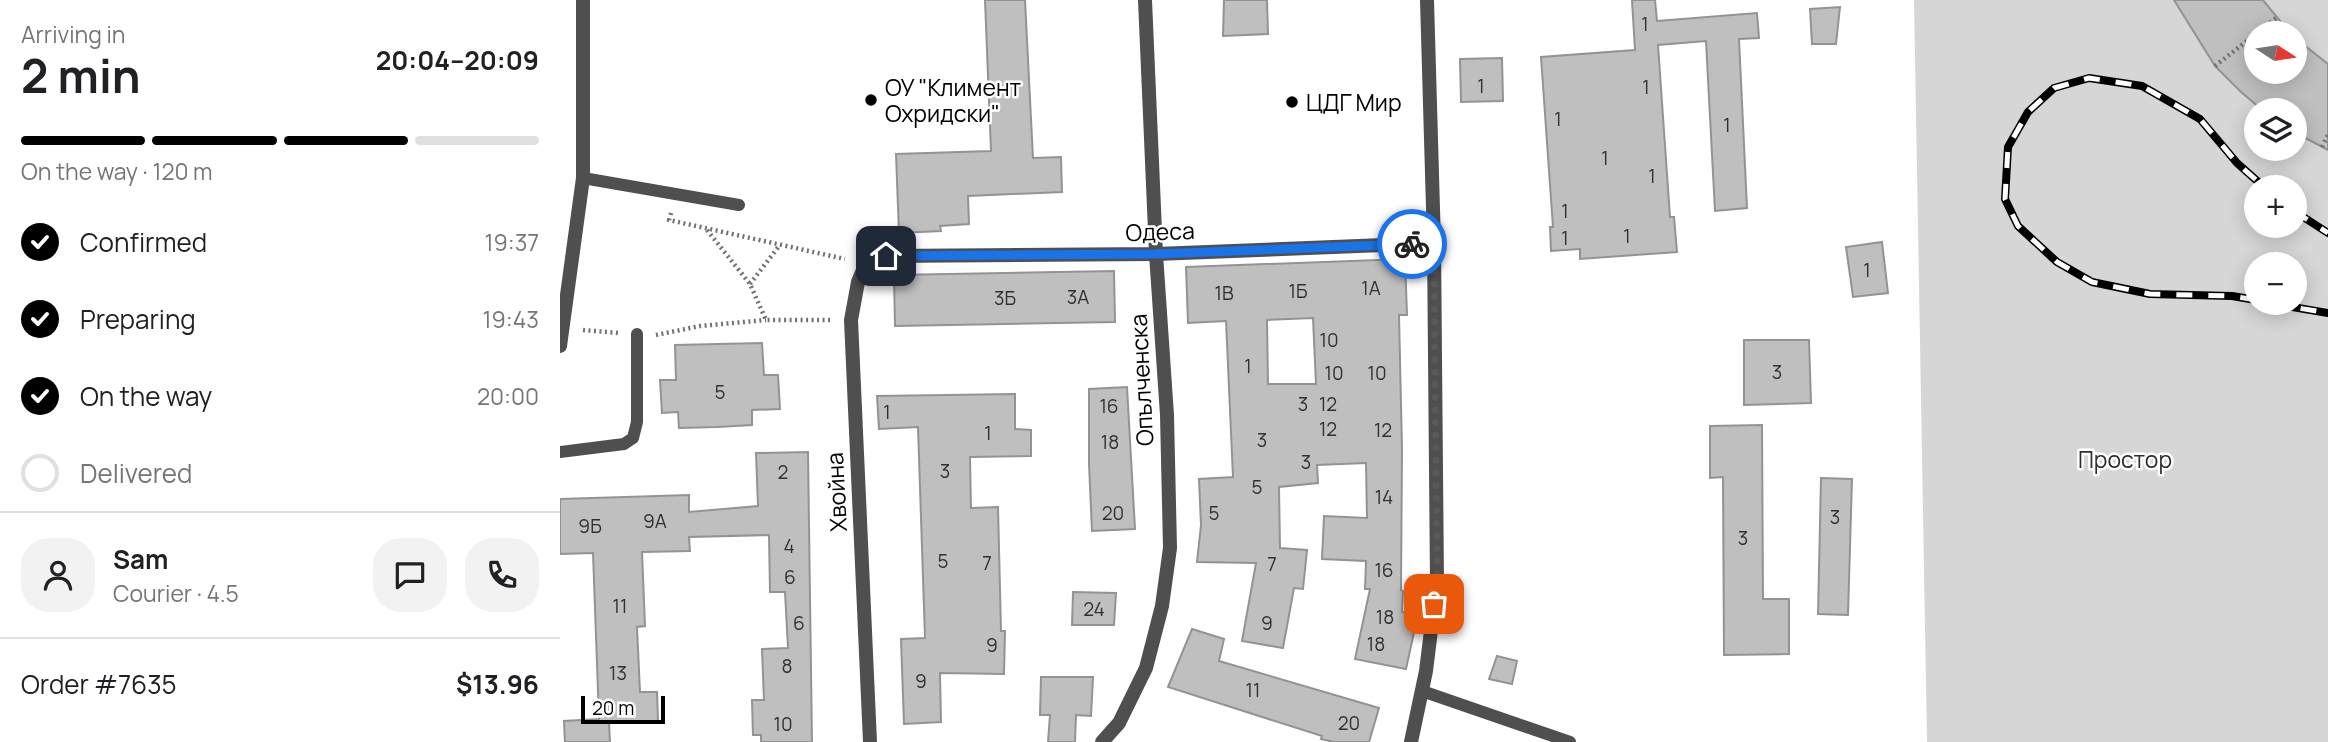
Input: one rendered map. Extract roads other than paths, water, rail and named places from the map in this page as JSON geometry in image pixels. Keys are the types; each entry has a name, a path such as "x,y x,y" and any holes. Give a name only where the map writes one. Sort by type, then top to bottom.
{"street":[{"path":"560,346 583,178 583,0"},
{"name":"Опълченска","path":"1102,742 1119,723 1146,668 1162,606 1170,548 1167,415 1156,254 1145,0"},
{"path":"1410,742 1422,691 1437,582 1434,243 1427,0"},
{"name":"Одеса","path":"866,263 886,256 1156,254 1434,243"},
{"name":"Хвойна","path":"866,263 858,282 851,320 870,742"}],"lane":[{"path":"583,178 739,205"},
{"path":"560,452 624,444 633,438 637,422 637,334"},
{"path":"1422,691 1570,742"}],"railway":[{"path":"2244,298 2150,294 2092,282 2057,262 2018,226 2005,199 2008,147 2028,112 2054,88 2089,78 2142,86 2200,119 2250,175"},
{"path":"2307,219 2328,233"},
{"path":"2307,309 2328,313"}],"place":[{"name":"ОУ \"Климент Охридски\"","path":"871,100"},
{"name":"ЦДГ Мир","path":"1292,102"}],"park label":[{"name":"Простор","path":"2125,459"}]}
